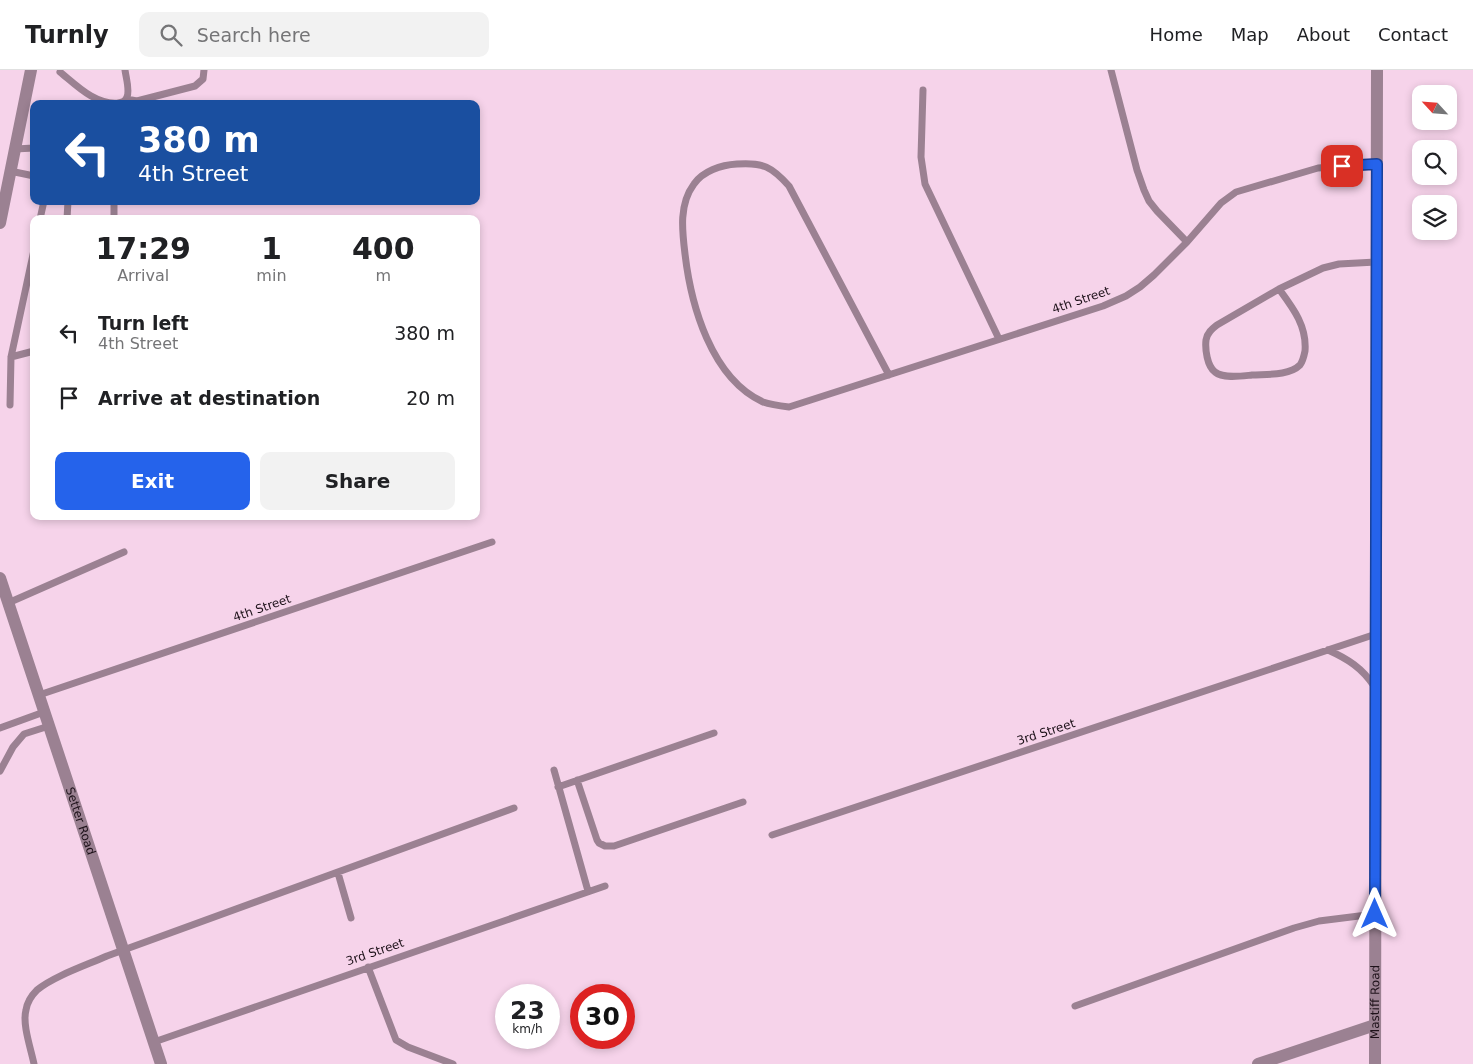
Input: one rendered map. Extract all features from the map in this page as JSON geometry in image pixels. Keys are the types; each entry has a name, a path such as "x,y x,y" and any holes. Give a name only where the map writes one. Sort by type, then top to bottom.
{"street":[{"path":"0,223 31,70"},
{"name":"Mastiff Road","path":"1375,1064 1376,70"},
{"name":"Setter Road","path":"0,578 161,1064"},
{"path":"1258,1064 1375,1025"}],"lane":[{"path":"51,70 61,71 92,97 102,100"},
{"path":"126,70 128,94 126,99 132,100"},
{"path":"141,100 195,86 203,79 204,70"},
{"path":"1110,70 1136,170 1149,201 1187,242"},
{"path":"923,90 921,157 925,184 999,339"},
{"path":"14,149 30,148"},
{"name":"4th Street","path":"889,375 789,186 776,172 761,164 727,164 707,172 694,183 686,197 682,211 686,264 693,298 706,337 718,360 731,377 747,392 762,401 789,407 889,375 999,339 1103,306 1126,296 1154,275 1187,242 1221,203 1236,192 1318,168 1377,164"},
{"path":"10,171 30,175"},
{"path":"1279,289 1293,309 1304,332 1304,357 1300,364 1292,370 1271,374 1222,376 1214,372 1209,364 1206,340 1210,331 1225,320 1279,289 1323,268 1339,264 1376,262"},
{"path":"10,405 11,357 30,269"},
{"path":"11,357 30,354"},
{"name":"4th Street","path":"39,695 492,542"},
{"path":"8,602 124,552"},
{"name":"3rd Street","path":"772,835 1376,634"},
{"path":"1328,650 1355,664 1376,688"},
{"path":"0,728 44,712"},
{"path":"0,771 13,747 24,734 49,726"},
{"path":"558,787 714,733"},
{"path":"554,770 585,874 588,892"},
{"path":"577,780 597,840 599,844 605,846 614,846 743,802"},
{"path":"34,1064 25,1020 25,1010 29,1000 37,990 60,977 100,959 514,808"},
{"path":"338,873 351,918"},
{"name":"3rd Street","path":"154,1042 605,886"},
{"path":"1075,1006 1294,928 1327,920 1375,914"},
{"path":"368,967 396,1040 414,1050 453,1064"}],"route":[{"path":"1342,166 1377,164 1375,914"}]}
